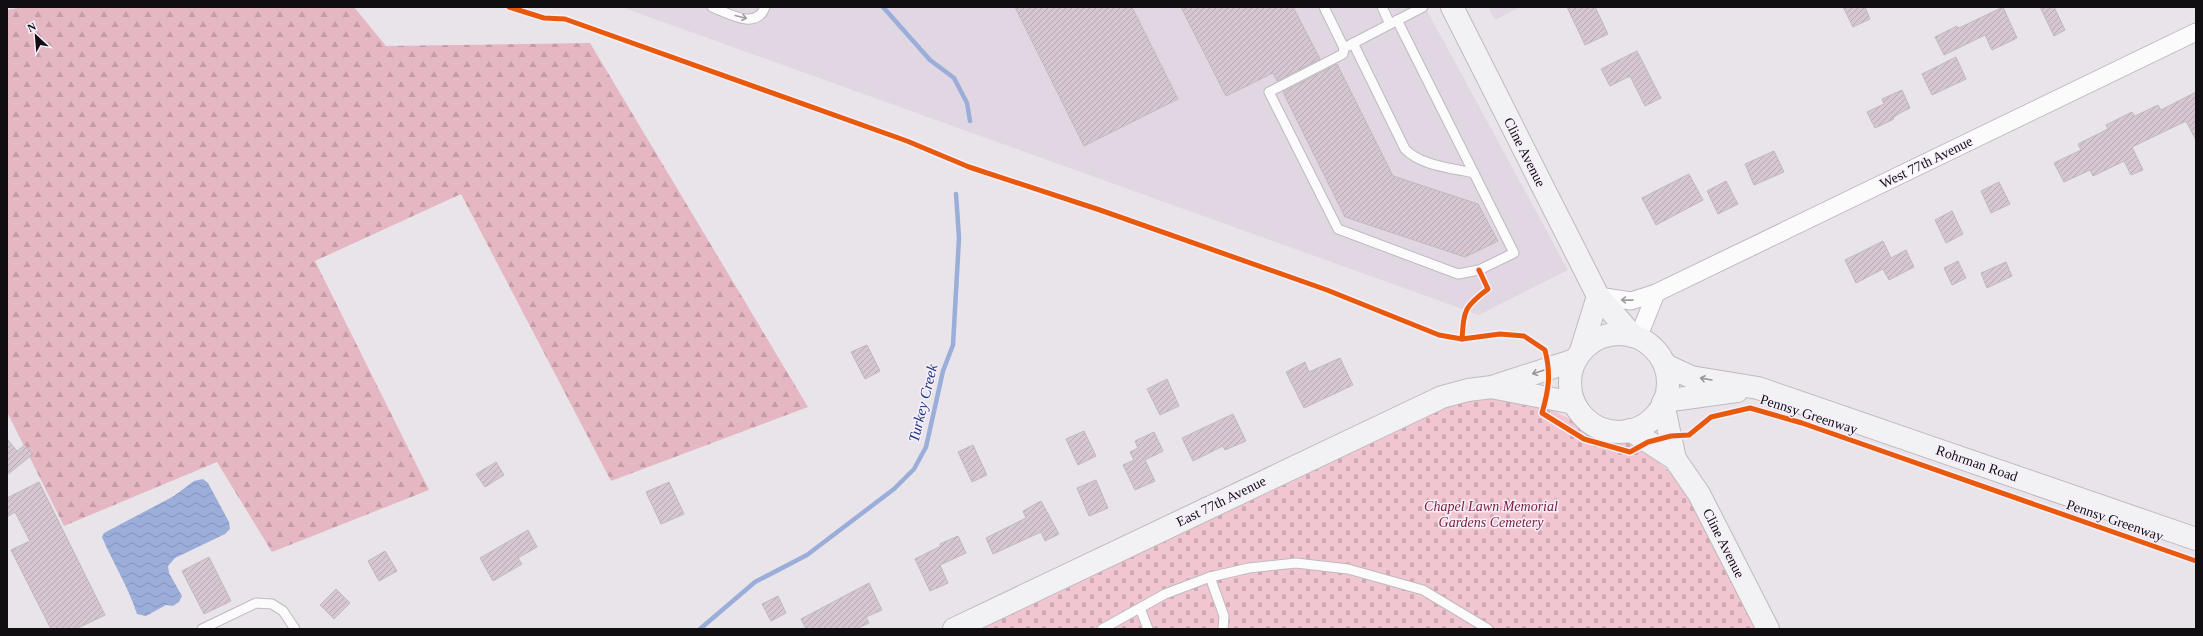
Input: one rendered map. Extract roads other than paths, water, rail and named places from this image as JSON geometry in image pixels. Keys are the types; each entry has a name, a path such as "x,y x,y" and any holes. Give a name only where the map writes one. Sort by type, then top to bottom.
{"street":[{"name":"Cline Avenue","path":"1452,7 1598,296 1636,337"},
{"name":"West 77th Avenue","path":"1598,296 1630,301 1656,293 2196,32"},
{"path":"1636,337 1656,293"},
{"path":"1578,356 1600,338 1610,335 1636,337 1654,349 1665,365 1668,383 1664,402 1653,417 1646,423 1630,430 1608,430 1597,426 1584,417 1574,403 1570,382 1578,356 1598,296"},
{"name":"East 77th Avenue","path":"954,629 1442,397 1468,390 1492,387 1578,356"},
{"name":"Rohrman Road","path":"1665,365 1691,377 1758,388 2196,539"},
{"name":"East 77th Avenue","path":"1492,387 1574,403"},
{"name":"Rohrman Road","path":"1664,402 1758,388"},
{"name":"Cline Avenue","path":"1664,402 1675,459"},
{"name":"Cline Avenue","path":"1630,430 1675,459 1699,494 1768,629"}],"lane":[{"path":"712,7 741,19 753,19 759,17 765,7"},
{"path":"1324,7 1344,48 1343,54 1269,92 1338,229 1458,274 1479,270 1514,253 1474,173 1394,22 1382,7"},
{"path":"1344,48 1423,7"},
{"path":"1353,43 1405,149 1411,156 1420,160 1474,173"},
{"path":"1102,629 1165,594 1210,577 1249,568 1296,563 1348,569 1423,590 1488,629"},
{"path":"1210,577 1224,616 1223,629"},
{"path":"202,629 256,603 272,604 283,611 294,629"},
{"path":"1140,608 1148,629"}],"water":[{"path":"203,479 208,483 229,522 230,529 225,534 175,558 168,566 169,573 182,596 179,602 173,606 166,605 146,616 137,614 102,537 104,533 174,496 194,481"}],"waterway":[{"name":"Turkey Creek","path":"883,7 930,60 954,78 967,103 970,121"},
{"name":"Turkey Creek","path":"700,629 755,582 807,555 894,489 914,469 926,447 943,371 953,345 959,238 956,194"}],"park label":[{"name":"Chapel Lawn Memorial Gardens Cemetery","path":"1491,514"}]}
